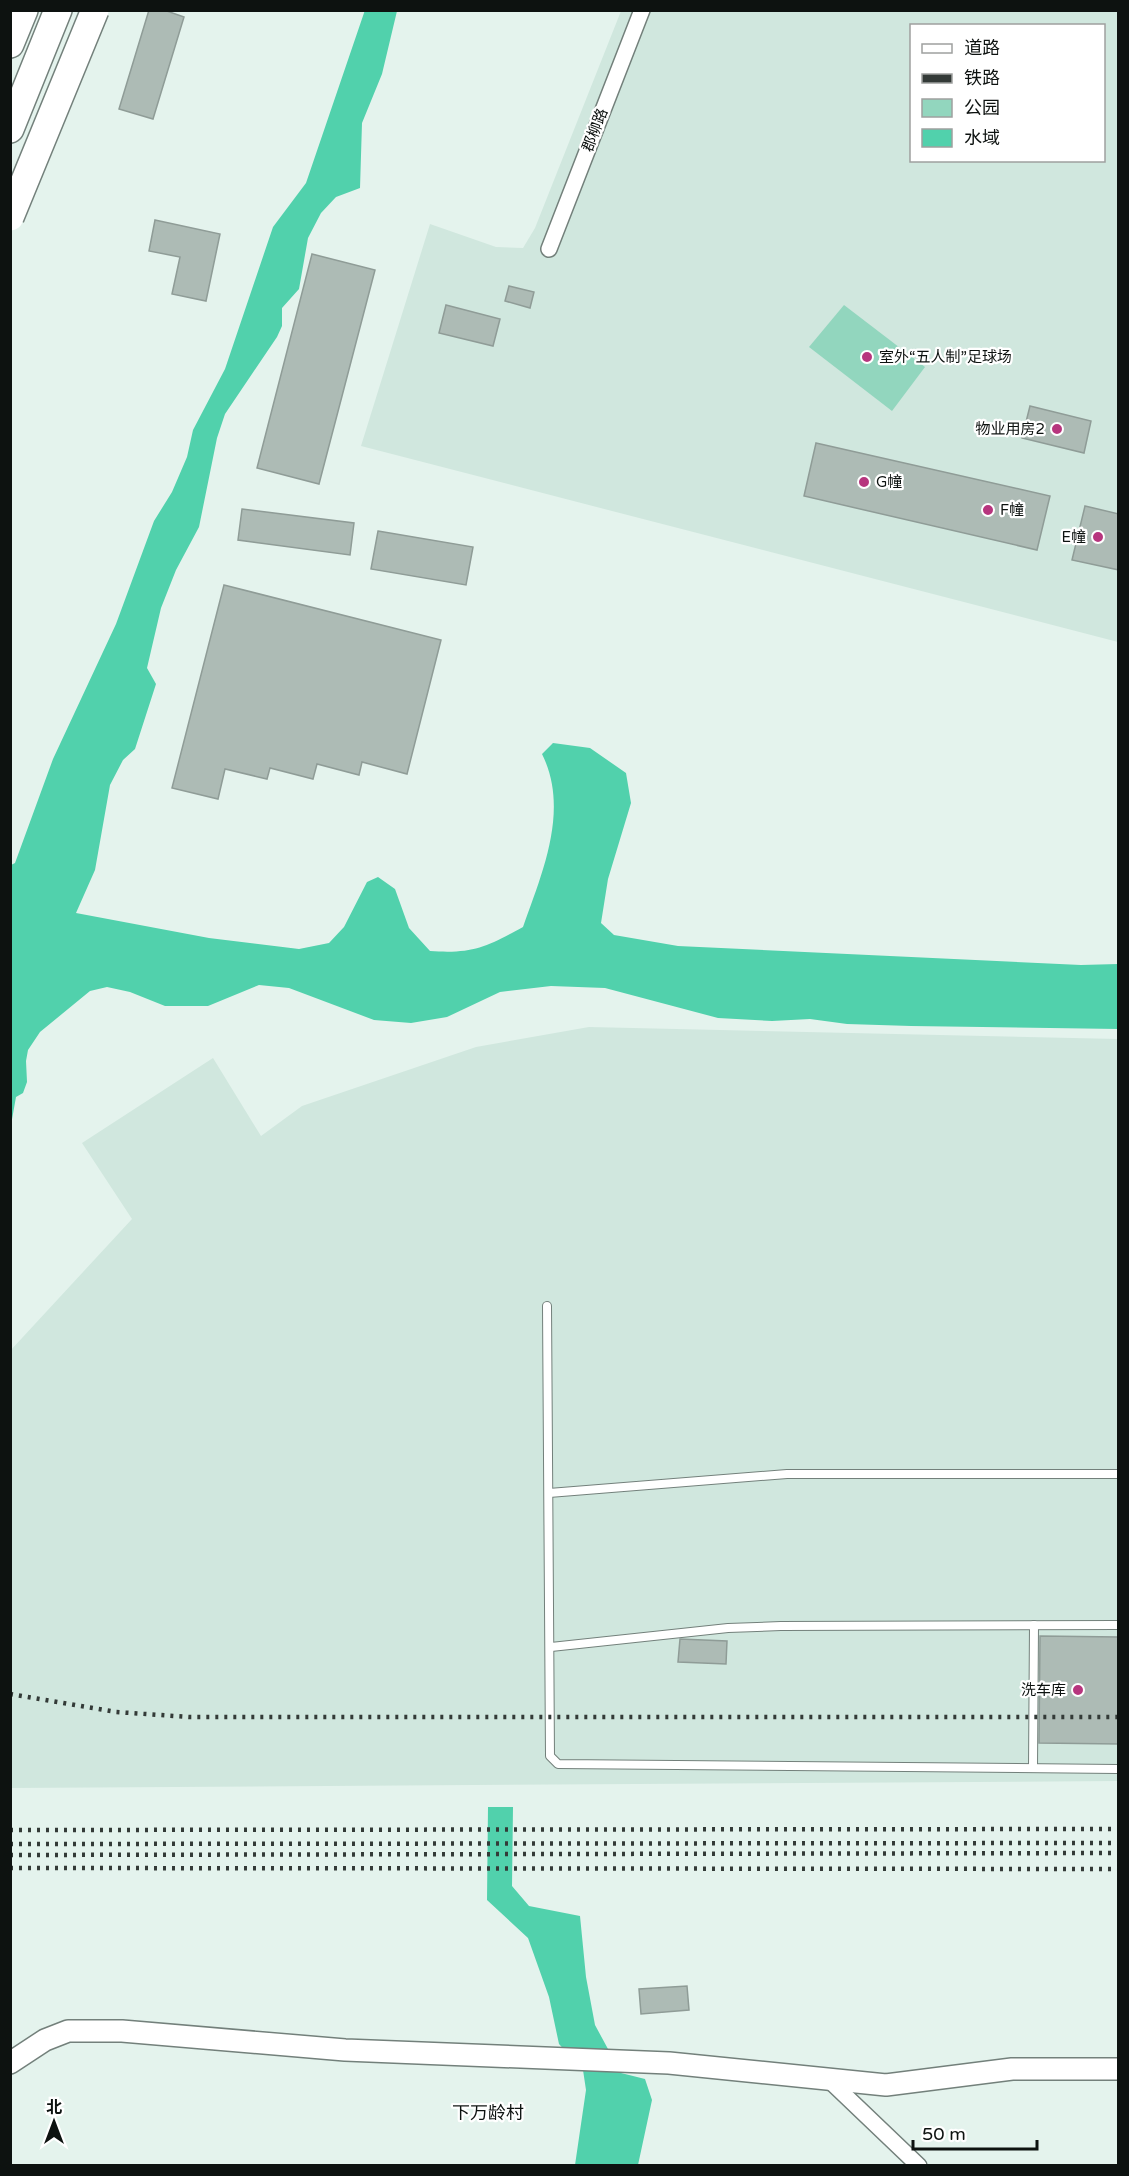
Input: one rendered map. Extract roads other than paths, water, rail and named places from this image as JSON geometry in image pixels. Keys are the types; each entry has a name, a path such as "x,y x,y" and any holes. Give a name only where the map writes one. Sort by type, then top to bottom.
{"highway":[{"path":"10,44 24,10"},
{"path":"13,132 58,10"},
{"path":"10,217 95,10"}],"street":[{"name":"郡柳路","path":"549,249 642,10"},
{"path":"10,2063 45,2040 68,2031 122,2031 345,2050 669,2063 886,2085 1012,2069 1119,2069"},
{"path":"829,2080 919,2166"}],"lane":[{"path":"548,1306 550,1756 558,1764 1119,1768"},
{"path":"549,1493 787,1474 1119,1474"},
{"path":"1033,1768 1034,1625"},
{"path":"551,1647 728,1628 1119,1625"}],"water":[{"path":"365,10 397,11 382,74 362,123 360,188 336,197 321,213 308,238 299,289 282,308 282,326 277,337 225,414 217,438 199,527 176,570 161,608 147,668 156,684 135,749 123,760 110,785 95,870 76,913 209,938 299,949 329,943 344,927 367,882 378,877 395,889 409,928 430,951 445,952 479,948 523,927 545,863 550,841 554,797 550,775 542,754 553,743 590,748 626,773 631,803 608,879 601,923 614,935 678,946 1081,965 1118,964 1118,1029 911,1026 847,1024 810,1019 772,1021 718,1018 605,988 551,986 500,992 447,1017 411,1023 374,1020 289,988 259,985 208,1006 165,1006 130,992 107,987 90,991 40,1032 28,1050 27,1082 23,1093 16,1097 11,1125 11,865 15,863 53,759 116,624 154,521 172,492 187,457 193,430 225,369 273,227 306,183"},
{"path":"488,1807 513,1807 512,1886 529,1906 580,1916 586,1977 595,2025 621,2073 645,2079 652,2100 638,2165 575,2165 586,2090 583,2070 559,2044 549,1997 528,1938 487,1900"}],"railway":[{"path":"10,1694 116,1712 189,1717 1118,1717"},
{"path":"10,1830 1118,1829"},
{"path":"10,1844 1118,1843"},
{"path":"10,1855 1118,1853"},
{"path":"10,1868 1118,1869"}],"place":[{"name":"室外“五人制”足球场","path":"867,357"},
{"name":"物业用房2","path":"1057,429"},
{"name":"G幢","path":"864,482"},
{"name":"F幢","path":"988,510"},
{"name":"E幢","path":"1098,537"},
{"name":"洗车库","path":"1078,1690"}],"district":[{"name":"下万龄村","path":"488,2113"}]}
